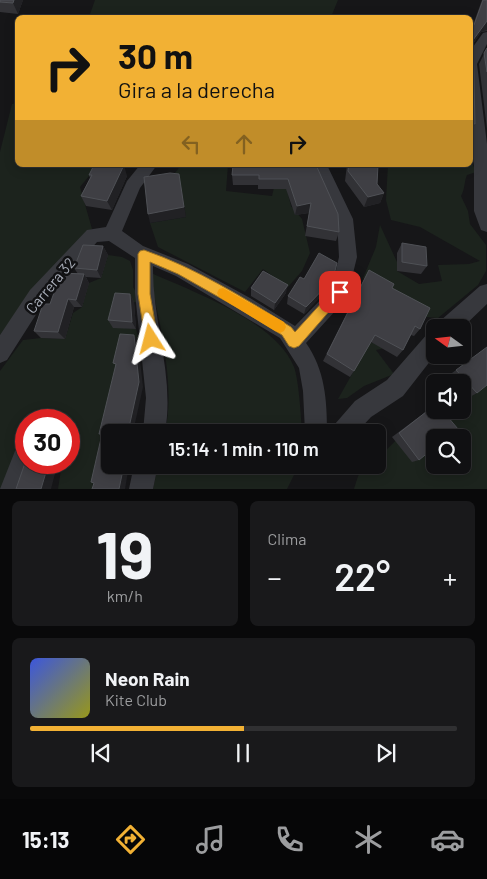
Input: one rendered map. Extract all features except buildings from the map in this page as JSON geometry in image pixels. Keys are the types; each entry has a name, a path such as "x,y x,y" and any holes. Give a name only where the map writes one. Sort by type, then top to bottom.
{"street":[{"path":"473,58 487,36"},
{"path":"473,90 482,166 482,211 487,225"},
{"path":"147,167 133,184 112,234 144,254 182,270 287,331 310,365 314,391 316,424"},
{"path":"294,342 340,292 348,257 346,219 320,167"},
{"name":"Carrera 32","path":"0,353 37,296 93,235 112,234"},
{"path":"144,254 144,294 151,339 157,417 156,424"},
{"path":"457,319 487,292"},
{"path":"350,424 363,409 395,388 426,350"},
{"path":"11,489 17,474"},
{"path":"141,489 144,474"}],"shaded area":[{"path":"95,0 338,0 332,15 90,15"},
{"path":"15,103 15,167 96,167 80,187 92,229 86,232 20,307 0,335 0,152 12,104"},
{"path":"473,165 476,172 467,175 461,196 468,211 470,224 486,245 486,271 478,285 438,318 416,316 403,344 376,350 394,374 364,386 347,398 338,399 356,367 364,346 373,342 388,292 363,278 376,247 380,225 397,262 397,271 419,284 442,281 438,265 469,264 480,261 420,227 391,220 386,200 388,167 473,167"},
{"path":"180,167 228,167 226,191 272,196 277,175 284,178 291,206 302,219 310,253 302,271 288,287 263,269 245,292 158,247 150,223 186,217 180,182 175,173"},
{"path":"108,255 122,257 130,261 133,270 133,287 142,303 119,301 113,327 136,329 140,342 125,340 103,424 101,424 92,489 58,489 60,474 80,474 80,409 15,409 15,462 4,489 0,489 0,371 23,340 41,338 65,339 73,313 82,307 89,283 101,278"},
{"path":"149,272 209,298 270,335 284,350 294,367 300,399 302,424 166,424 169,394 161,332"},
{"path":"487,347 487,489 354,489 360,474 386,474 386,450 426,411 426,419 471,419 471,374 451,374 464,364 471,364 471,359"},
{"path":"156,474 294,474 287,489 153,489"}],"slow traffic":[{"path":"223,293 280,327"}],"route":[{"path":"151,339 144,294 144,254 182,270 243,304 287,331 294,342 340,292"}]}
